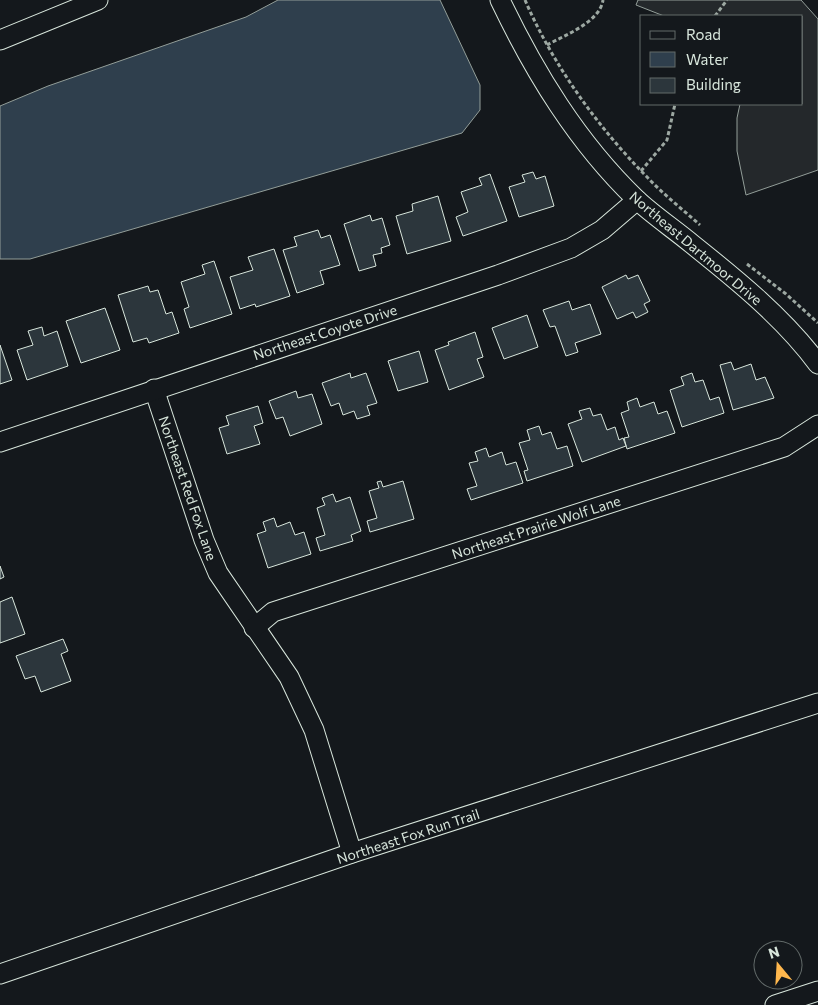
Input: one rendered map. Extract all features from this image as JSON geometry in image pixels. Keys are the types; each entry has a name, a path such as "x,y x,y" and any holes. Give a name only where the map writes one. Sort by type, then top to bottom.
{"street":[{"path":"0,40 98,0"},
{"name":"Northeast Dartmoor Drive","path":"500,0 524,51 566,118 600,160 637,200 704,253 766,308 802,343 818,364"},
{"name":"Northeast Coyote Drive","path":"0,442 498,275 571,248 602,230 637,200"},
{"name":"Northeast Red Fox Lane","path":"154,389 204,540 218,573 289,677 314,730 352,853"},
{"name":"Northeast Prairie Wolf Lane","path":"254,628 274,612 784,446 818,425"},
{"name":"Northeast Fox Run Trail","path":"0,974 352,853 818,703"},
{"path":"775,1005 818,991"}],"path":[{"path":"525,0 548,45 598,121 641,171 702,227"},
{"path":"548,45 592,18 602,6 603,0"},
{"path":"716,15 727,0"},
{"path":"641,171 667,140 675,105"},
{"path":"745,262 786,294 818,323"}],"shaded area":[{"path":"638,0 801,0 818,19 818,170 746,195 737,151 737,118 740,105 803,105 803,15 661,15 636,5"}],"water":[{"path":"278,0 440,0 480,85 480,110 462,133 30,259 0,259 0,106 48,86 246,17"}],"building":[{"path":"533,172 536,179 545,176 554,206 519,217 509,187 525,182 522,175"},
{"path":"490,174 507,221 463,236 456,217 468,212 461,192 482,185 479,178"},
{"path":"438,196 451,241 407,254 396,216 413,211 412,204"},
{"path":"370,215 372,221 382,218 390,245 381,248 382,253 373,255 376,266 359,271 344,224"},
{"path":"318,230 321,238 330,235 340,265 320,271 324,284 297,293 283,250 297,246 294,237"},
{"path":"274,249 290,296 256,307 255,304 240,309 230,277 253,270 248,257"},
{"path":"214,261 232,314 190,328 184,309 189,307 181,282 205,274 202,265"},
{"path":"626,275 628,279 638,275 650,301 644,304 648,312 636,318 633,312 617,319 602,287"},
{"path":"148,286 150,292 158,290 166,314 172,312 179,333 149,343 147,338 133,342 118,295"},
{"path":"569,301 572,310 590,304 601,334 575,343 578,352 566,356 555,326 550,327 543,310"},
{"path":"105,308 120,350 81,363 66,321"},
{"path":"527,315 538,347 504,359 492,328"},
{"path":"42,327 44,336 57,331 68,366 27,380 17,350 33,345 28,331"},
{"path":"475,332 483,357 477,359 484,377 449,390 435,350 449,345 448,342"},
{"path":"0,345 12,380 0,384"},
{"path":"419,351 428,382 398,391 388,361"},
{"path":"731,362 734,370 751,364 756,380 765,377 774,398 733,410 720,365"},
{"path":"350,373 351,378 366,373 377,403 367,406 370,415 357,419 354,411 343,415 339,403 331,406 322,383"},
{"path":"692,373 695,382 703,380 710,400 719,397 724,413 682,427 670,390 684,385 681,377"},
{"path":"296,391 298,398 312,394 322,424 290,436 283,417 276,419 269,401"},
{"path":"637,398 640,407 654,402 658,414 667,411 675,433 627,449 624,438 629,437 621,413 629,410 627,402"},
{"path":"258,406 263,423 254,426 260,444 227,454 219,428 229,425 226,416"},
{"path":"590,408 593,416 601,414 607,430 615,427 619,440 623,438 626,446 582,462 568,424 582,419 579,411"},
{"path":"539,426 542,435 551,432 557,449 567,446 573,466 527,481 524,471 528,470 519,443 530,440 527,430"},
{"path":"486,448 489,457 502,452 506,465 516,462 523,483 471,500 467,489 477,486 469,463 478,461 475,452"},
{"path":"381,481 383,487 403,481 414,519 370,532 367,521 377,518 369,491 379,488 377,482"},
{"path":"333,494 336,502 350,497 361,531 351,535 353,541 320,551 316,538 325,535 317,508 325,505 322,498"},
{"path":"274,518 277,527 290,522 295,535 304,532 311,554 268,568 257,534 266,531 263,522"},
{"path":"0,566 4,577 0,579"},
{"path":"12,597 25,634 0,643 0,602"},
{"path":"63,639 68,651 61,654 71,681 41,692 35,676 25,679 16,656"}]}
